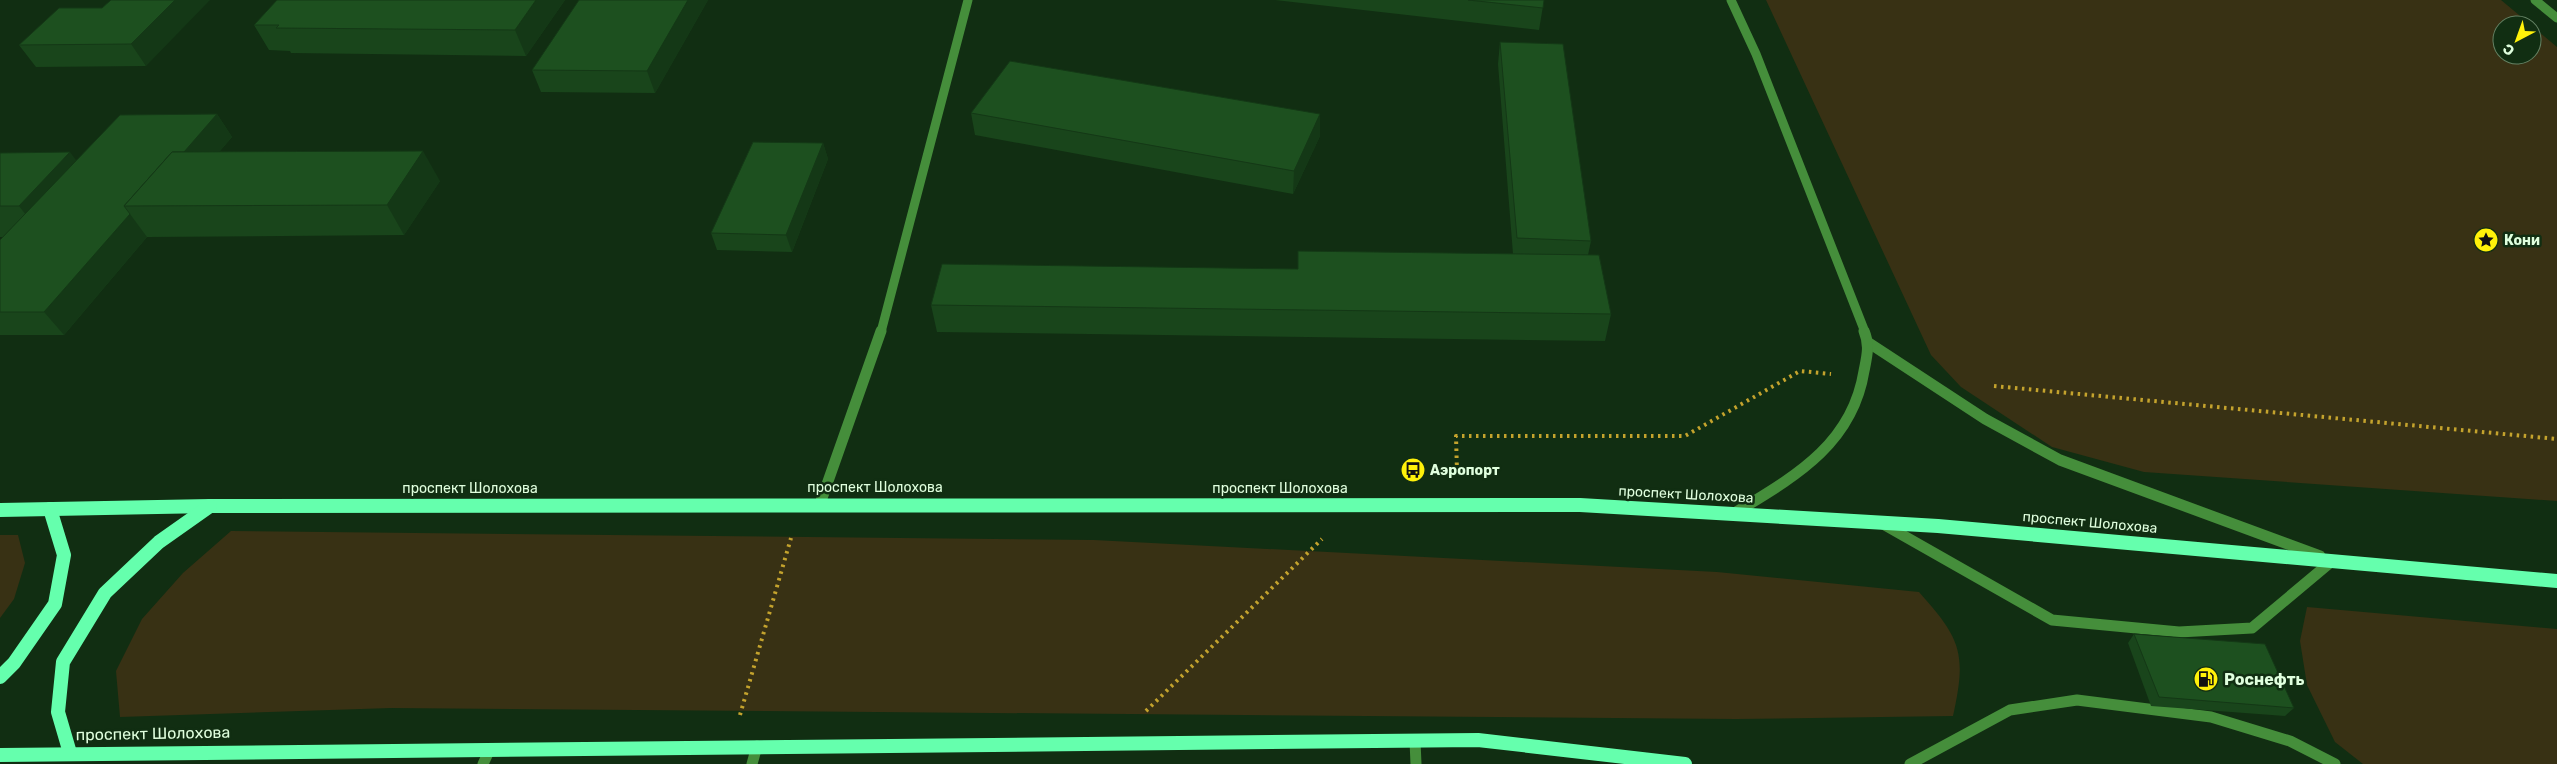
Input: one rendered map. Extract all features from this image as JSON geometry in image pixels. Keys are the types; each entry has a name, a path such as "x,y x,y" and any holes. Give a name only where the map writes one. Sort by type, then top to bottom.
{"main road":[{"name":"проспект Шолохова","path":"0,510 210,506 801,504 1580,505 1882,523 2557,581"},
{"path":"70,752 58,712 62,662 105,593 159,542 210,506"},
{"path":"0,677 14,663 55,604 64,555 50,509"},
{"name":"проспект Шолохова","path":"0,755 70,752 1478,740 1685,764"}],"street":[{"path":"820,504 880,336 968,0"},
{"path":"1731,0 1756,54 1869,343 1861,390 1842,430 1818,457 1782,484 1733,514"},
{"path":"2536,0 2557,18"},
{"path":"1869,343 1985,419 2060,460 2332,561 2252,628 2179,632 2052,620 1882,523"},
{"path":"1910,764 2010,710 2077,700 2211,717 2290,741 2335,764"},
{"path":"1415,740 1416,764"},
{"path":"752,764 757,746"},
{"path":"483,764 490,749"}],"path":[{"path":"1456,436 1685,436 1800,371 1863,376"},
{"path":"1989,385 2557,439"},
{"path":"730,746 801,504"},
{"path":"1114,743 1356,506"}],"shaded area":[{"path":"1766,0 2501,0 2519,15 2492,15 2492,65 2542,65 2542,34 2557,47 2557,501 2144,472 2052,447 1961,387 1931,355"},
{"path":"231,531 1094,540 1717,572 1919,592 1944,622 1952,635 1957,648 1960,677 1953,716 1736,719 391,708 120,717 116,671 142,619 183,573"},
{"path":"0,535 18,535 25,563 14,599 0,618"},
{"path":"2307,607 2557,629 2557,764 2363,764 2335,742 2307,685 2300,641"}],"building":[{"path":"111,0 175,0 131,44 19,45 59,8 102,8"},
{"path":"277,0 536,0 515,30 276,28 279,25 254,25"},
{"path":"579,0 688,0 647,71 532,70"},
{"path":"1468,0 1544,0 1543,8"},
{"path":"1500,42 1563,44 1591,241 1517,238"},
{"path":"1010,61 1320,114 1294,171 971,113"},
{"path":"217,114 184,152 172,152 124,206 130,214 44,312 0,312 0,240 120,115"},
{"path":"753,142 823,143 786,235 711,233"},
{"path":"423,151 387,205 124,206 172,152"},
{"path":"70,152 19,206 0,206 0,153"},
{"path":"1298,251 1599,255 1611,314 931,305 942,264 1298,269"},
{"path":"2134,634 2265,644 2294,708 2159,697"}],"place":[{"name":"Кони","path":"2486,240"},
{"name":"Аэропорт","path":"1413,470"},
{"name":"Роснефть","path":"2206,679"}]}
